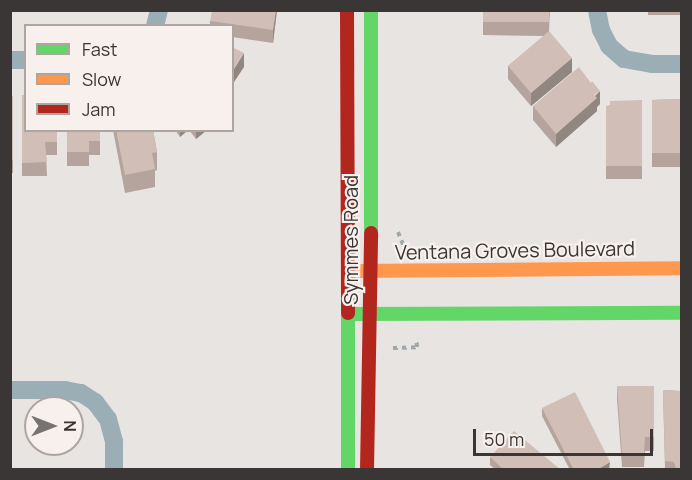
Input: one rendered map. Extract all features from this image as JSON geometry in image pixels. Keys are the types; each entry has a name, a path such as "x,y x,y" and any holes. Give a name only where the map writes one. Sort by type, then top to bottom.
{"street":[{"name":"Symmes Road","path":"347,10 348,470"},
{"name":"Symmes Road","path":"367,470 371,271 371,10"},
{"path":"597,10 601,30 609,46 624,59 652,64 681,64"},
{"name":"Ventana Groves Boulevard","path":"348,271 681,268"},
{"path":"348,314 681,313"},
{"path":"10,390 65,390 81,393 95,402 108,419 114,442 114,470"}],"building":[{"path":"212,10 276,10 273,30 210,21"},
{"path":"483,10 549,10 549,22 483,22"},
{"path":"549,31 572,58 531,93 508,66"},
{"path":"234,48 244,53 234,69"},
{"path":"579,67 600,91 594,95 597,98 556,134 533,106"},
{"path":"22,95 24,95 24,132 57,132 57,142 45,142 47,162 22,163"},
{"path":"10,96 13,96 13,160 10,160"},
{"path":"681,99 681,153 652,153 652,100"},
{"path":"642,100 642,166 606,166 606,106 610,106 610,101"},
{"path":"67,132 100,132 100,141 89,141 89,152 67,152"},
{"path":"116,132 153,132 157,152 152,153 155,169 125,175"},
{"path":"617,386 654,386 654,437 645,437 644,454 622,454"},
{"path":"663,390 681,391 681,469 676,469 674,462 665,461"},
{"path":"575,392 610,462 597,470 586,470 585,468 574,470 542,408"},
{"path":"514,431 561,470 504,470 490,457"}],"traffic: fast":[{"path":"371,10 371,233"},
{"path":"348,313 348,470"},
{"path":"353,314 682,313"}],"traffic: slow":[{"path":"353,271 682,268"}],"traffic: jam":[{"path":"347,10 348,313"},
{"path":"367,470 371,233"}]}
